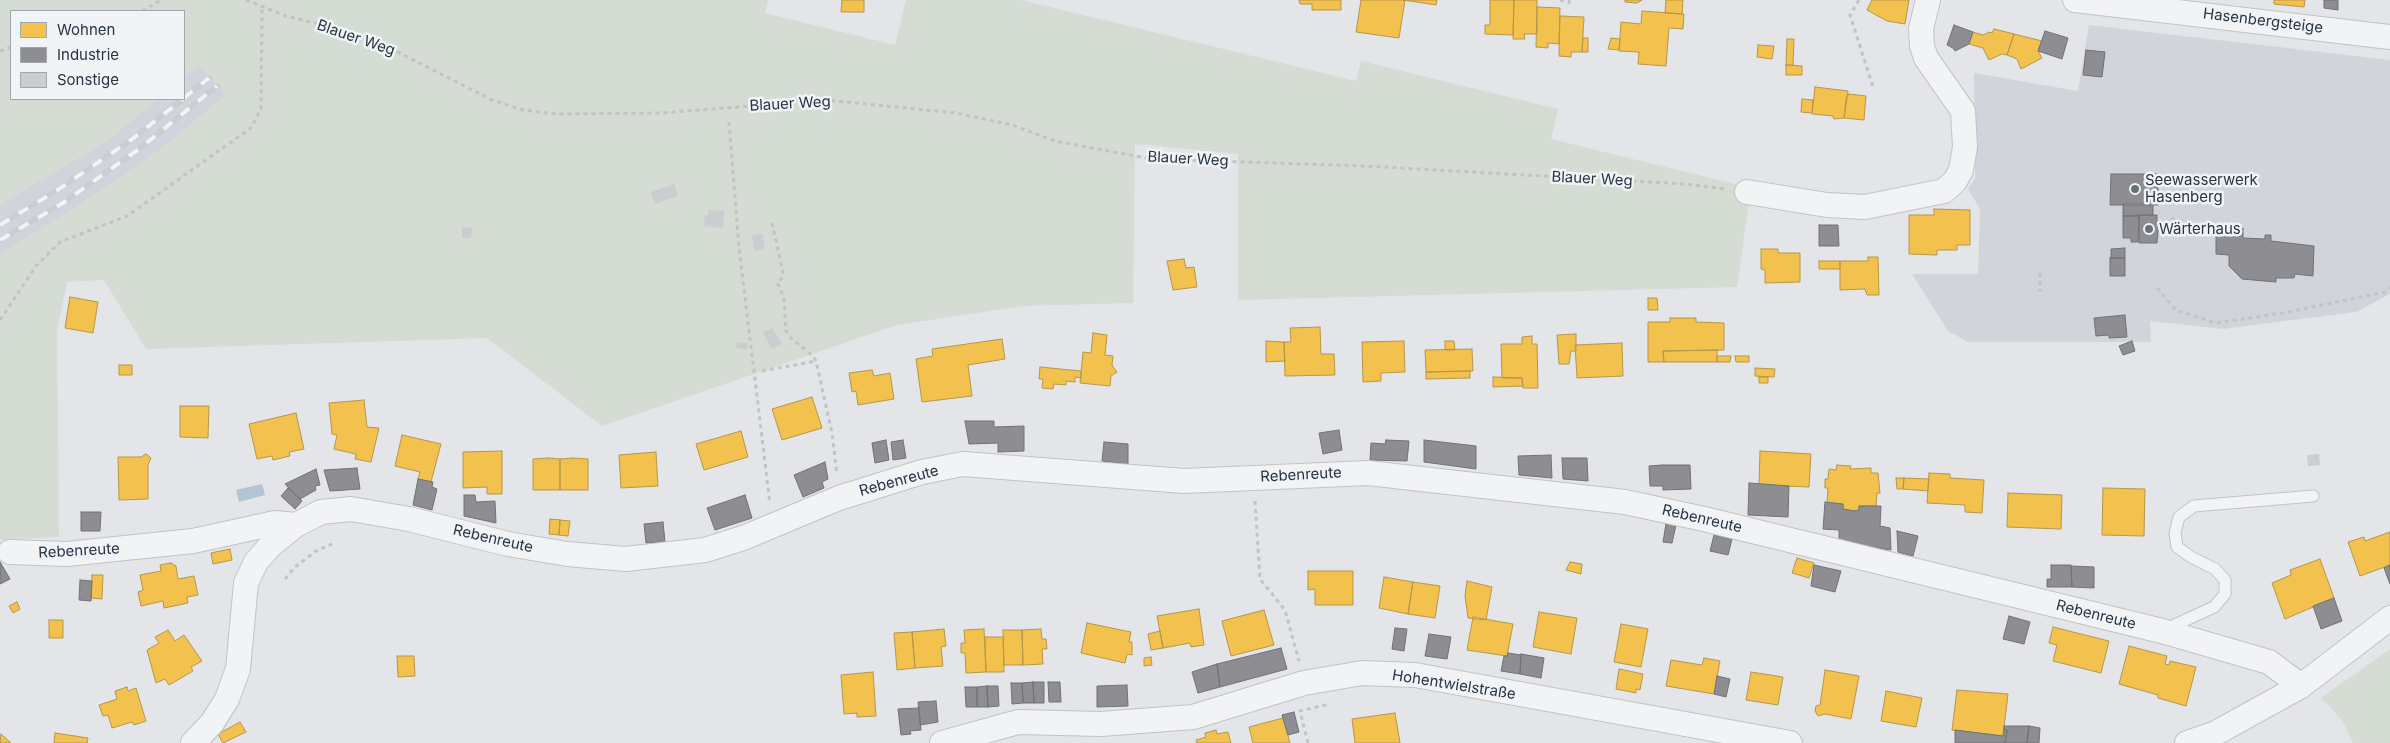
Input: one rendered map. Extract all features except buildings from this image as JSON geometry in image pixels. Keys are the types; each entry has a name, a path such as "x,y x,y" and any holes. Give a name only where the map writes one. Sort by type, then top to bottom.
{"street":[{"path":"1747,192 1827,205 1864,207 1944,191 1955,181 1961,170 1965,148 1963,111 1926,58 1922,46 1921,29 1928,0"},
{"name":"Hasenbergsteige","path":"2076,0 2390,37"},
{"name":"Rebenreute","path":"193,743 212,723 227,698 238,669 246,583 256,562 270,546 296,525 321,512 351,508 410,519 508,544 567,554 626,559 705,550 839,498 922,472 963,464 1184,481 1368,473 1625,502 1704,519 2162,631 2269,662 2301,686"},
{"name":"Rebenreute","path":"10,552 67,554 193,542 275,523 296,525"},
{"path":"2187,743 2216,733 2301,686 2390,618"},
{"name":"Hohentwielstraße","path":"942,743 1018,722 1102,724 1193,717 1269,692 1320,680 1362,673 1415,676 1790,743"}],"lane":[{"path":"2162,631 2214,607 2225,594 2225,580 2215,568 2191,557 2177,547 2175,533 2179,517 2194,506 2313,496"}],"path":[{"path":"144,10 161,0"},
{"name":"Blauer Weg","path":"246,0 262,7 382,44 492,100 523,110 557,114 661,113 826,100 956,113 1012,125 1055,141 1151,159 1365,166 1676,184 1747,192"},
{"path":"1560,0 1568,1 1569,6"},
{"path":"1858,0 1850,15 1873,87"},
{"path":"0,320 36,266 60,242 127,216 251,128 261,109 262,7"},
{"path":"728,122 768,495 775,524"},
{"path":"2171,218 2216,234"},
{"path":"772,223 783,272 782,278 777,282 784,298 786,330 790,338 814,356 816,361 832,433 839,498"},
{"path":"2040,273 2040,292"},
{"path":"2157,288 2176,310 2216,324 2283,313 2385,292 2390,288"},
{"path":"762,371 816,361"},
{"path":"1263,497 1255,498 1260,579 1285,610 1300,666"},
{"path":"285,579 316,551 332,544"},
{"path":"1308,743 1300,711 1325,705 1320,680"}],"shaded area":[{"path":"0,0 768,0 765,13 895,45 906,0 1021,0 1356,81 1361,61 1558,109 1551,139 1751,188 1737,287 1238,300 1238,154 1135,144 1133,303 1023,306 897,325 602,426 487,338 146,349 104,280 67,282 57,331 59,537 2,540 0,538 0,254 69,212 163,148 226,95 198,64 185,75 185,10 10,10 10,100 156,100 108,140 0,204"},
{"path":"2089,25 2390,60 2390,294 2356,312 2223,329 2150,321 2151,342 1968,342 1948,331 1912,274 1978,274 1980,209 1968,189 1975,179 1974,73 2078,91"},
{"path":"198,64 226,95 163,148 69,212 0,254 0,204 108,140 156,100 185,100 185,75"},
{"path":"2390,649 2390,743 2353,743 2342,720 2321,698"}],"water":[{"path":"262,484 265,495 239,502 236,490"}],"railway":[{"path":"185,97 209,78"},
{"path":"0,240 63,203 139,149 217,86"},
{"path":"0,225 56,191 131,140 182,100"}],"place":[{"name":"Seewasserwerk Hasenberg","path":"2135,189"},
{"name":"Wärterhaus","path":"2149,229"}]}
